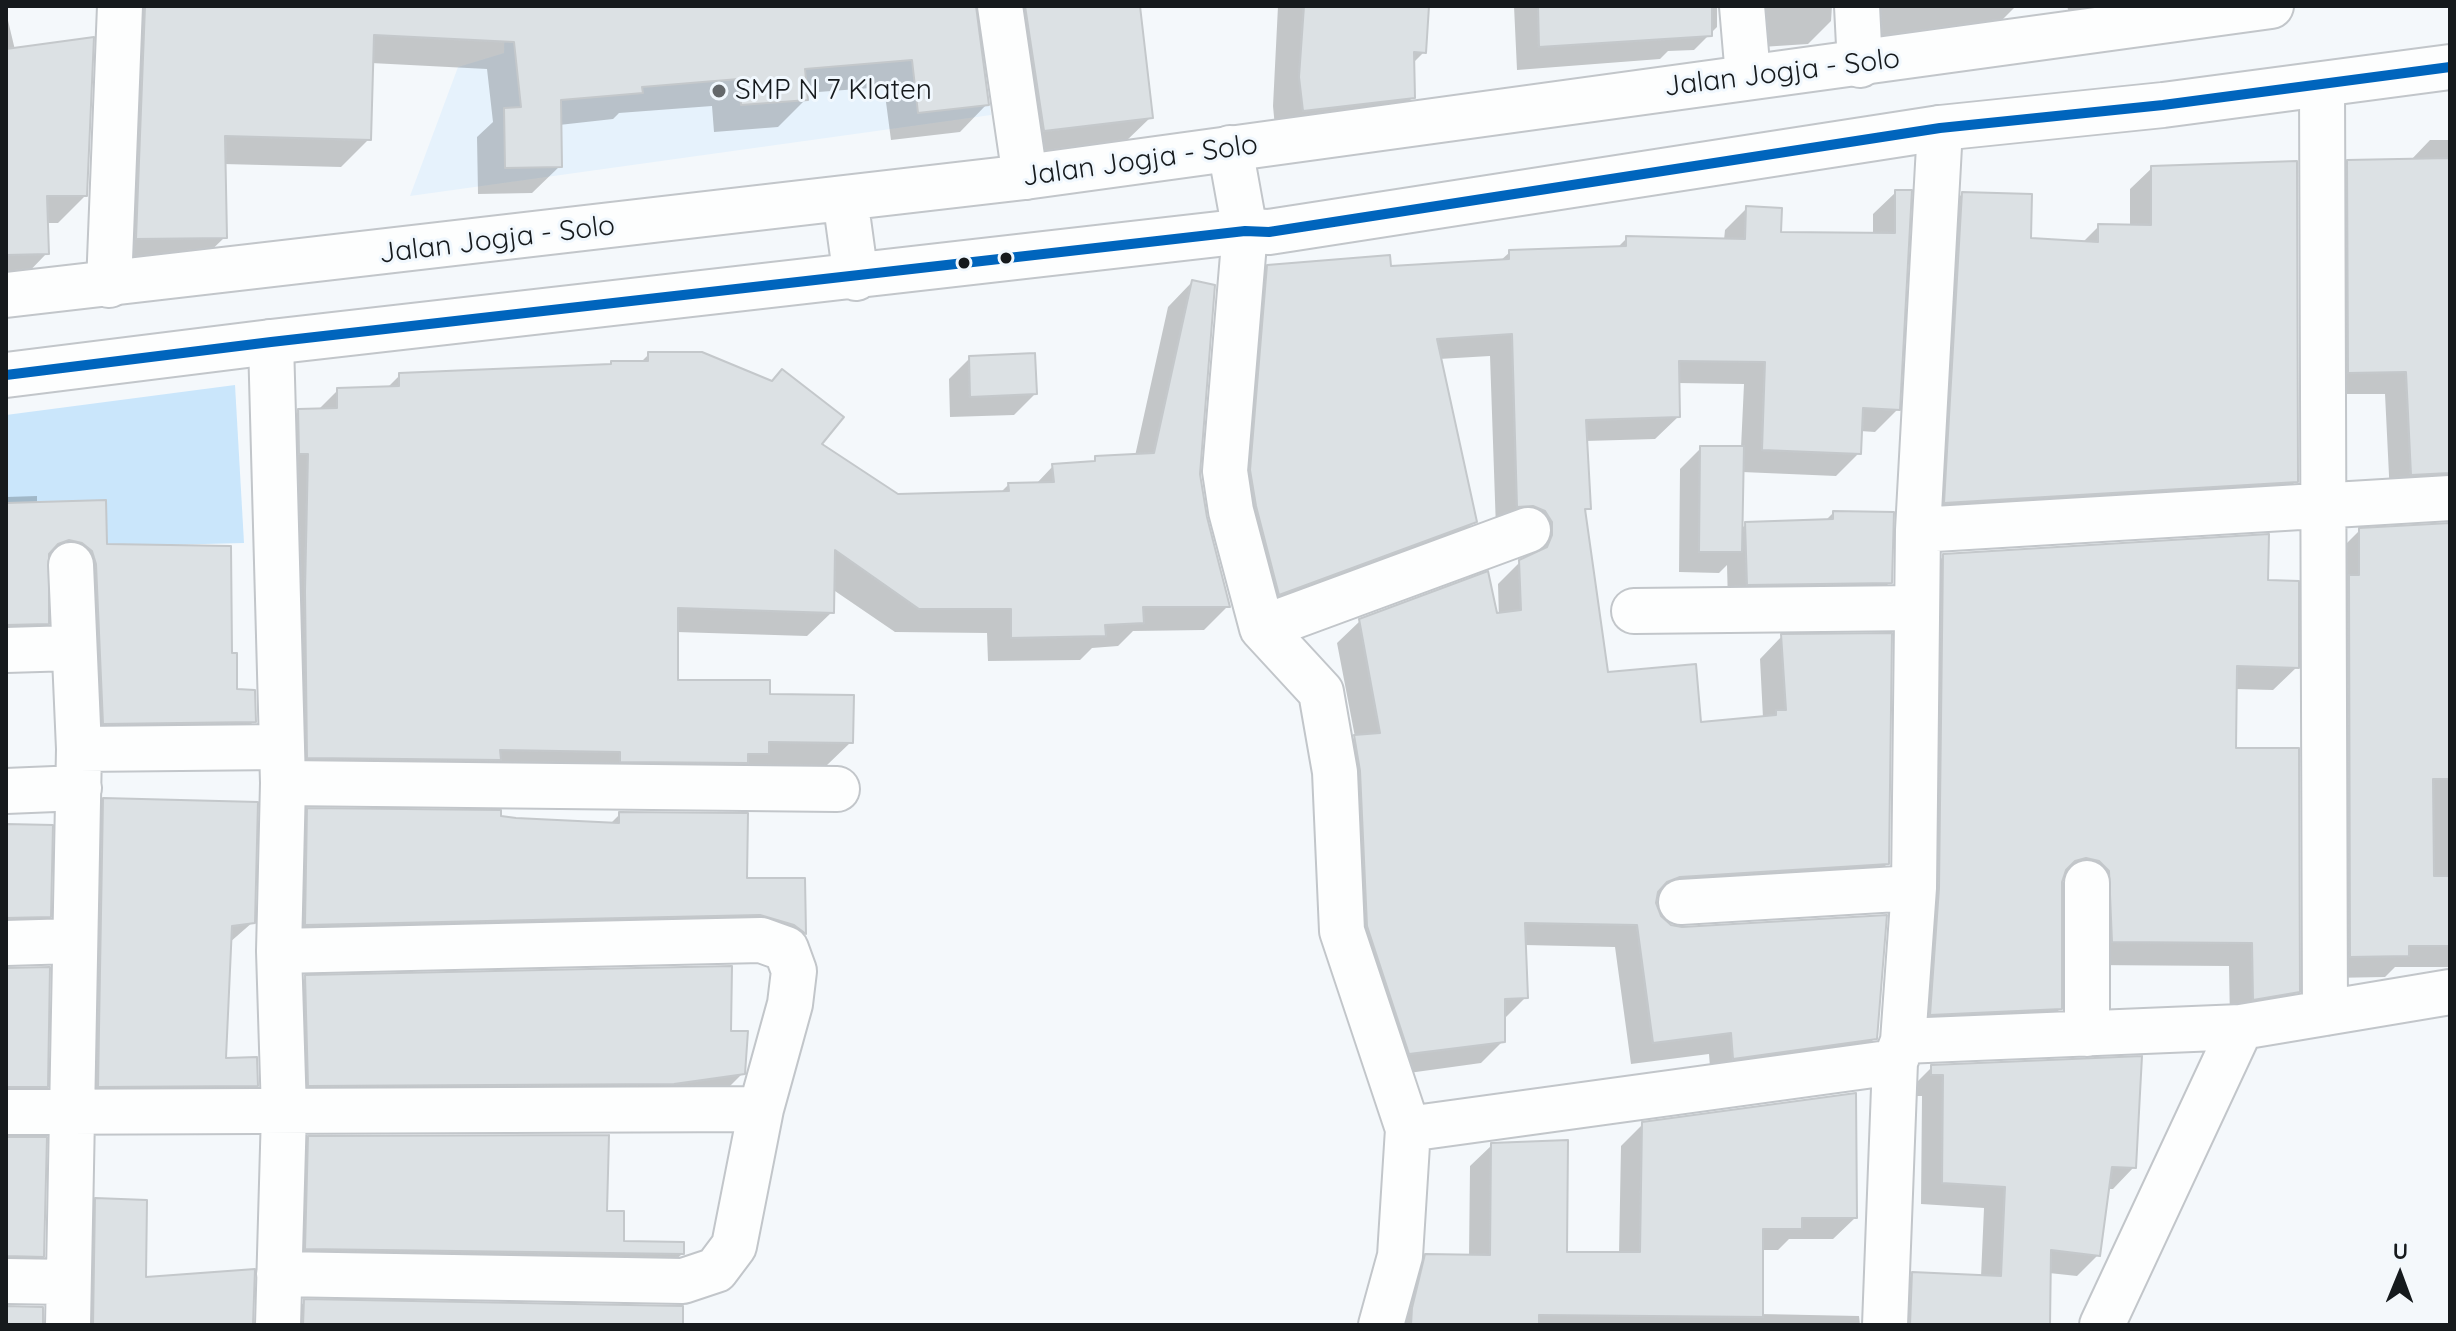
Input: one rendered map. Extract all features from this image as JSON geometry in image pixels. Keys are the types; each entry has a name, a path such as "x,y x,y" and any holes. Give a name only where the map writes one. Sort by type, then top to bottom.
{"main road":[{"path":"109,285 120,6"},
{"path":"1000,6 1025,177"},
{"path":"1742,6 1748,76"},
{"path":"1857,6 1860,65"},
{"name":"Jalan Jogja - Solo","path":"6,295 1025,177 1748,76 1860,65 2271,6"},
{"path":"6,375 1245,231 1269,232 1940,128 2322,85 2450,67"},
{"path":"2322,85 2326,506 2325,1013"},
{"path":"1885,1325 1899,1051 1914,888 1918,530 1940,128"},
{"path":"1230,148 1245,231 1225,471 1231,511 1262,628 1321,692 1335,772 1342,931 1408,1129 1400,1256 1381,1325"},
{"path":"845,198 856,278"},
{"path":"271,342 282,765 279,951 284,1112 278,1325"},
{"path":"1918,530 2450,498"},
{"path":"1262,628 1528,530"},
{"path":"68,1325 79,768 71,565"},
{"path":"1634,611 1917,608"},
{"path":"6,650 73,648"},
{"path":"6,791 79,768 282,765 837,789"},
{"path":"2087,883 2087,1034"},
{"path":"1681,902 1914,888"},
{"path":"279,951 761,940 786,949 794,971 790,1004 761,1109 734,1246 716,1270 683,1281 279,1274"},
{"path":"6,943 74,941"},
{"path":"1408,1129 1899,1051 2087,1034 2241,1027 2450,992"},
{"path":"2102,1325 2241,1027"},
{"path":"6,1112 761,1109"},
{"path":"6,1281 68,1282"}],"shaded area":[{"name":"SMP N 7 Klaten","path":"505,6 976,6 991,115 410,196 458,67 504,53"},
{"path":"235,385 244,543 6,549 6,415"}],"building":[{"path":"145,6 976,6 989,105 918,113 912,60 805,69 808,100 741,105 739,79 642,87 643,93 561,100 562,167 505,168 504,108 521,107 514,42 374,35 371,140 225,136 227,238 136,239"},
{"path":"1025,6 1140,6 1153,118 1044,131"},
{"path":"1304,6 1429,6 1426,53 1414,52 1415,98 1303,111 1299,77"},
{"path":"1538,6 1712,6 1712,36 1539,47"},
{"path":"94,37 87,196 47,196 49,254 6,255 6,49"},
{"path":"2450,158 2450,473 2411,475 2406,372 2348,373 2347,160"},
{"path":"2297,161 2298,482 1944,503 1962,192 2032,194 2031,238 2098,242 2098,224 2151,225 2151,166"},
{"path":"1895,190 1912,190 1900,410 1863,408 1861,454 1762,450 1765,362 1679,361 1680,417 1586,420 1591,509 1585,509 1608,672 1696,664 1701,722 1776,715 1776,710 1786,710 1781,634 1892,633 1889,864 1680,877 1667,882 1658,892 1656,903 1661,916 1671,925 1682,927 1887,915 1877,1039 1733,1059 1731,1033 1653,1043 1637,925 1525,923 1528,998 1505,999 1505,1042 1409,1054 1367,926 1360,771 1354,735 1380,733 1359,619 1488,571 1497,613 1521,610 1519,560 1547,547 1552,535 1552,522 1545,511 1533,506 1517,507 1512,334 1437,339 1477,522 1279,595 1250,470 1267,265 1390,255 1391,266 1509,259 1509,250 1626,246 1626,236 1745,239 1746,206 1782,208 1781,232 1895,233"},
{"path":"1192,280 1215,285 1200,474 1207,517 1230,607 1143,607 1144,623 1105,625 1106,636 1011,638 1011,609 919,609 835,550 834,613 678,608 678,680 770,680 770,694 854,695 853,743 769,742 769,754 748,754 748,763 620,762 620,752 500,750 501,760 307,758 305,591 308,454 299,454 298,409 337,408 337,388 399,386 399,373 611,364 611,361 648,361 648,352 702,352 772,381 782,369 844,417 822,444 898,494 1009,491 1008,483 1054,482 1052,464 1095,461 1095,456 1154,453"},
{"path":"1035,353 1037,394 970,397 969,356"},
{"path":"1700,446 1744,446 1742,552 1699,552"},
{"path":"106,500 107,544 231,546 232,653 237,653 237,689 255,690 256,722 103,724 96,564 92,551 82,543 69,540 58,544 49,554 49,624 6,625 6,503"},
{"path":"1833,511 1894,512 1892,583 1747,585 1745,522 1833,519"},
{"path":"2450,523 2450,779 2433,779 2434,876 2450,876 2450,946 2409,946 2409,956 2350,957 2349,575 2359,575 2359,528"},
{"path":"2269,534 2268,580 2299,581 2299,668 2237,666 2236,748 2299,748 2300,992 2253,1000 2252,943 2112,942 2109,871 2099,861 2086,858 2075,861 2066,870 2062,882 2062,1009 1930,1015 1939,888 1943,554"},
{"path":"103,798 258,802 255,923 232,926 226,1058 257,1057 258,1086 98,1087"},
{"path":"307,808 501,810 501,816 516,818 619,823 619,812 748,813 747,878 805,878 806,934 794,925 760,915 305,925"},
{"path":"6,824 53,825 51,917 6,918"},
{"path":"732,966 731,1031 748,1031 745,1074 674,1084 308,1086 305,975"},
{"path":"50,967 48,1087 6,1087 6,968"},
{"path":"2142,1056 2136,1168 2112,1167 2100,1256 2051,1250 2050,1325 1910,1325 1912,1272 2001,1276 2005,1187 1942,1183 1943,1075 1931,1075 1931,1065"},
{"path":"1856,1093 1857,1218 1802,1218 1802,1229 1763,1229 1763,1317 1539,1315 1539,1325 1411,1325 1425,1254 1490,1255 1491,1143 1568,1140 1567,1252 1640,1252 1642,1122"},
{"path":"609,1135 607,1211 624,1211 624,1241 684,1242 684,1254 305,1249 308,1136"},
{"path":"6,1137 47,1137 44,1257 6,1256"},
{"path":"95,1198 147,1200 146,1277 255,1269 253,1325 93,1325"},
{"path":"304,1299 683,1306 683,1325 303,1325"},
{"path":"6,1306 43,1307 43,1325 6,1325"}],"transit line":[{"path":"6,375 1245,231 1269,232 1940,128 2163,105 2450,67"}],"place":[{"name":"SMP N 7 Klaten","path":"719,91"}]}
